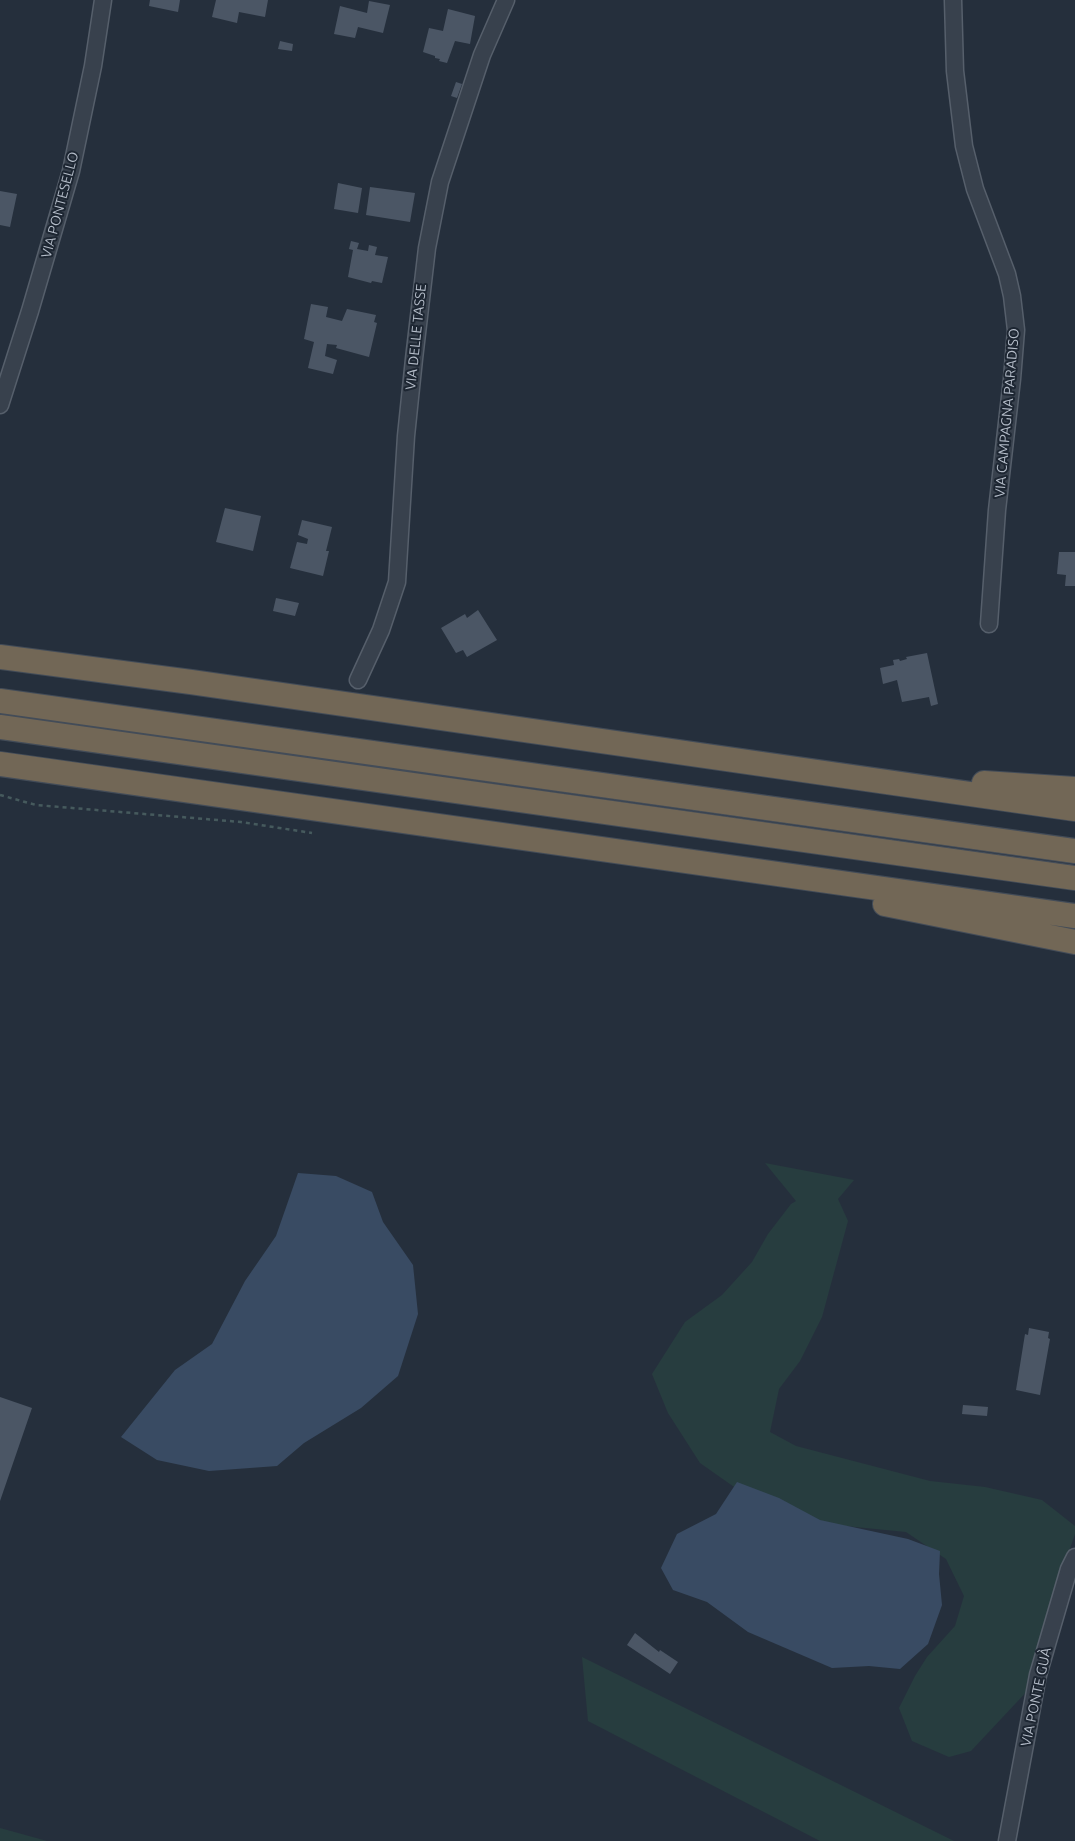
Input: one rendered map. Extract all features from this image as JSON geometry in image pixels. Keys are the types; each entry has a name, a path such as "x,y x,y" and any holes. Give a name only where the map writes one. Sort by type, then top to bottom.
{"highway":[{"path":"0,657 192,682 452,721 1075,809"},
{"path":"0,701 1075,851"},
{"path":"0,727 1075,878"},
{"path":"736,760 845,765 929,777 1075,789"},
{"path":"0,764 1075,916"},
{"path":"717,866 831,892 1075,942"}],"street":[{"name":"VIA PONTESELLO","path":"0,405 71,171 93,66 102,0"},
{"name":"VIA DELLE TASSE","path":"358,680 382,630 397,582 406,436 414,359 427,248 440,182 482,55 506,0"},
{"name":"VIA CAMPAGNA PARADISO","path":"953,0 955,71 964,146 975,189 1007,274 1016,330 997,510 989,624"},
{"name":"VIA PONTE GUÀ","path":"1007,1841 1038,1676 1068,1569 1075,1557"}],"path":[{"path":"0,795 36,805 241,822 312,834"}],"green space":[{"path":"765,1163 854,1180 838,1199 848,1221 822,1317 800,1361 779,1389 770,1432 796,1446 930,1481 985,1487 1042,1500 1075,1526 1075,1534 1058,1583 1031,1687 971,1751 949,1757 912,1741 899,1708 927,1657 955,1626 964,1596 946,1559 906,1532 805,1522 747,1496 700,1463 668,1413 652,1374 685,1322 722,1295 752,1262 768,1234 791,1204 796,1201"},
{"path":"582,1657 954,1841 820,1841 588,1721"},
{"path":"0,1828 47,1841 0,1841"}],"water":[{"path":"298,1173 336,1176 372,1192 383,1222 413,1265 418,1314 398,1376 361,1408 304,1443 277,1466 209,1471 157,1460 121,1437 175,1370 212,1344 245,1281 276,1236"},
{"path":"737,1482 779,1498 820,1520 908,1539 940,1551 939,1574 942,1605 928,1644 900,1669 869,1666 832,1668 748,1632 707,1602 673,1590 661,1568 677,1534 716,1514"}],"building":[{"path":"150,0 180,0 178,12 149,6"},
{"path":"216,0 268,0 265,17 239,12 237,23 212,17"},
{"path":"369,1 390,5 383,33 358,27 355,38 334,34 340,6 367,13"},
{"path":"448,9 475,16 470,44 455,41 447,63 439,61 440,59 435,58 435,56 423,52 429,28 443,31"},
{"path":"280,41 293,44 292,51 278,49"},
{"path":"456,82 462,84 457,98 451,96"},
{"path":"338,183 362,188 358,213 334,209"},
{"path":"370,187 415,193 410,222 366,215"},
{"path":"0,191 17,194 10,227 0,225"},
{"path":"351,241 359,243 357,249 368,251 369,245 377,247 375,255 388,257 382,283 372,281 371,283 348,277 353,250 349,249"},
{"path":"311,304 328,307 326,317 342,321 347,309 376,315 374,322 377,323 369,357 336,348 337,345 327,344 325,356 337,360 333,374 308,368 314,342 304,339"},
{"path":"225,508 261,516 253,551 216,542"},
{"path":"302,520 332,527 326,551 329,551 323,576 290,568 297,542 307,544 308,539 298,535"},
{"path":"1059,552 1075,552 1075,586 1065,586 1066,575 1057,574"},
{"path":"276,598 299,603 295,616 273,611"},
{"path":"478,610 497,640 467,657 463,650 456,653 441,628 465,614 467,618"},
{"path":"927,653 938,704 931,706 929,697 902,702 897,680 883,684 880,668 894,665 893,660 899,659 900,661 907,659 906,657"},
{"path":"1029,1328 1049,1332 1048,1338 1050,1339 1040,1395 1016,1390 1025,1334 1028,1335"},
{"path":"0,1397 32,1408 0,1501"},
{"path":"963,1405 988,1407 987,1416 962,1414"},
{"path":"635,1633 659,1652 660,1650 678,1662 670,1674 627,1645"}]}
